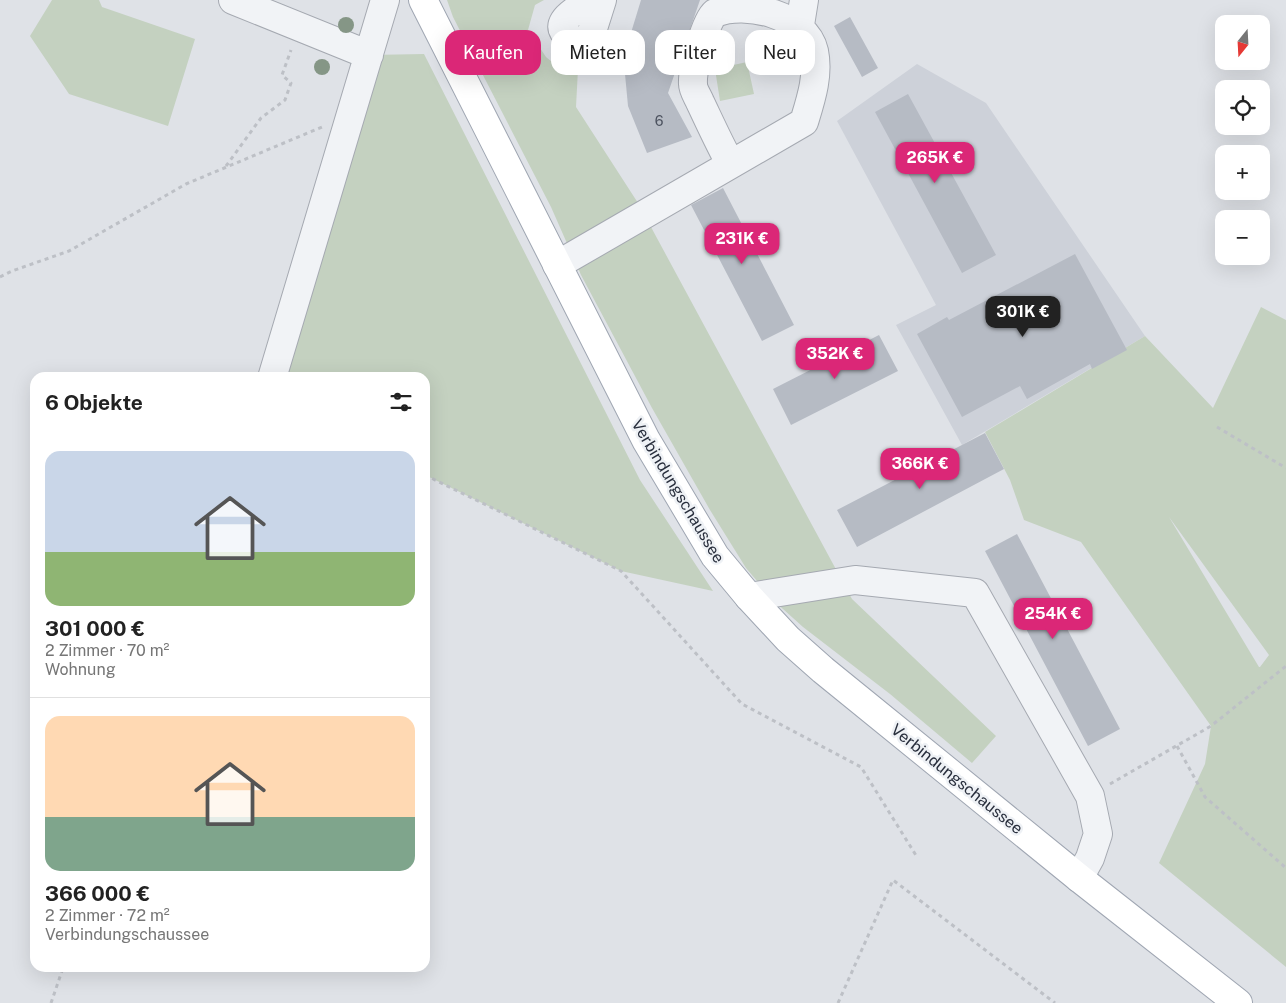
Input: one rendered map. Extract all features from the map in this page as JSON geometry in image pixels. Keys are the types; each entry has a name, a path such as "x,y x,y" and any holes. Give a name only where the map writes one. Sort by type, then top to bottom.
{"main road":[{"name":"Verbindungschaussee","path":"423,0 646,440 715,556 749,597 788,639 823,670 1079,878 1238,1003"}],"street":[{"path":"233,0 369,54"},
{"path":"274,372 385,0"},
{"path":"592,0 568,15 562,22 563,31 568,38 579,42 590,38 602,0"},
{"path":"556,265 804,122 815,89 814,50 802,13 788,16 757,5 730,4 714,13 702,36 693,85 714,133 730,163"},
{"path":"749,597 855,580 975,594 1090,796 1098,834 1090,858 1079,878"}],"path":[{"path":"225,167 261,118 285,100 291,82 282,75 300,27"},
{"path":"0,277 69,251 177,188 351,116"},
{"path":"1217,427 1286,468"},
{"path":"430,477 621,571 742,704 861,767 917,857"},
{"path":"1090,796 1211,726 1286,666"},
{"path":"1177,746 1205,798 1286,868"},
{"path":"838,1003 893,880 1055,1003"},
{"path":"51,1003 62,972"}],"shaded area":[{"path":"917,64 986,103 1145,336 962,445 896,325 936,305 837,121"}],"green space":[{"path":"52,0 99,0 102,7 195,39 168,126 69,94 30,36"},
{"path":"447,0 544,0 535,5 528,30 460,30"},
{"path":"541,50 551,61 551,75 578,75 576,107 638,203 852,599 996,736 972,763 890,694 803,627 773,600 746,568 710,510 652,408 581,275 551,207 483,75 541,75"},
{"path":"424,54 640,480 713,591 621,571 430,477 430,372 274,372 369,55"},
{"path":"745,62 745,75 750,75 754,94 720,101 716,75 735,75 735,65"},
{"path":"1261,307 1286,320 1286,967 1159,863 1205,764 1211,726 1081,542 1024,520 1010,480 985,432 1145,336 1213,408","holes":["1169,517 1269,655 1259,667"]}],"building":[{"path":"641,0 700,0 690,30 655,30 655,75 674,75 668,93 692,137 647,153 628,106 625,75 645,75 645,30 632,30"},
{"path":"850,17 878,68 862,77 834,26"},
{"path":"908,94 996,255 962,273 875,112"},
{"path":"723,188 794,325 762,341 691,205"},
{"path":"1075,254 1127,350 1092,369 1090,364 1027,399 1020,386 962,417 917,334 947,317 949,320"},
{"path":"879,335 898,371 791,425 773,389"},
{"path":"985,433 1004,469 857,547 837,510"},
{"path":"1017,534 1120,729 1088,746 985,551"}]}
